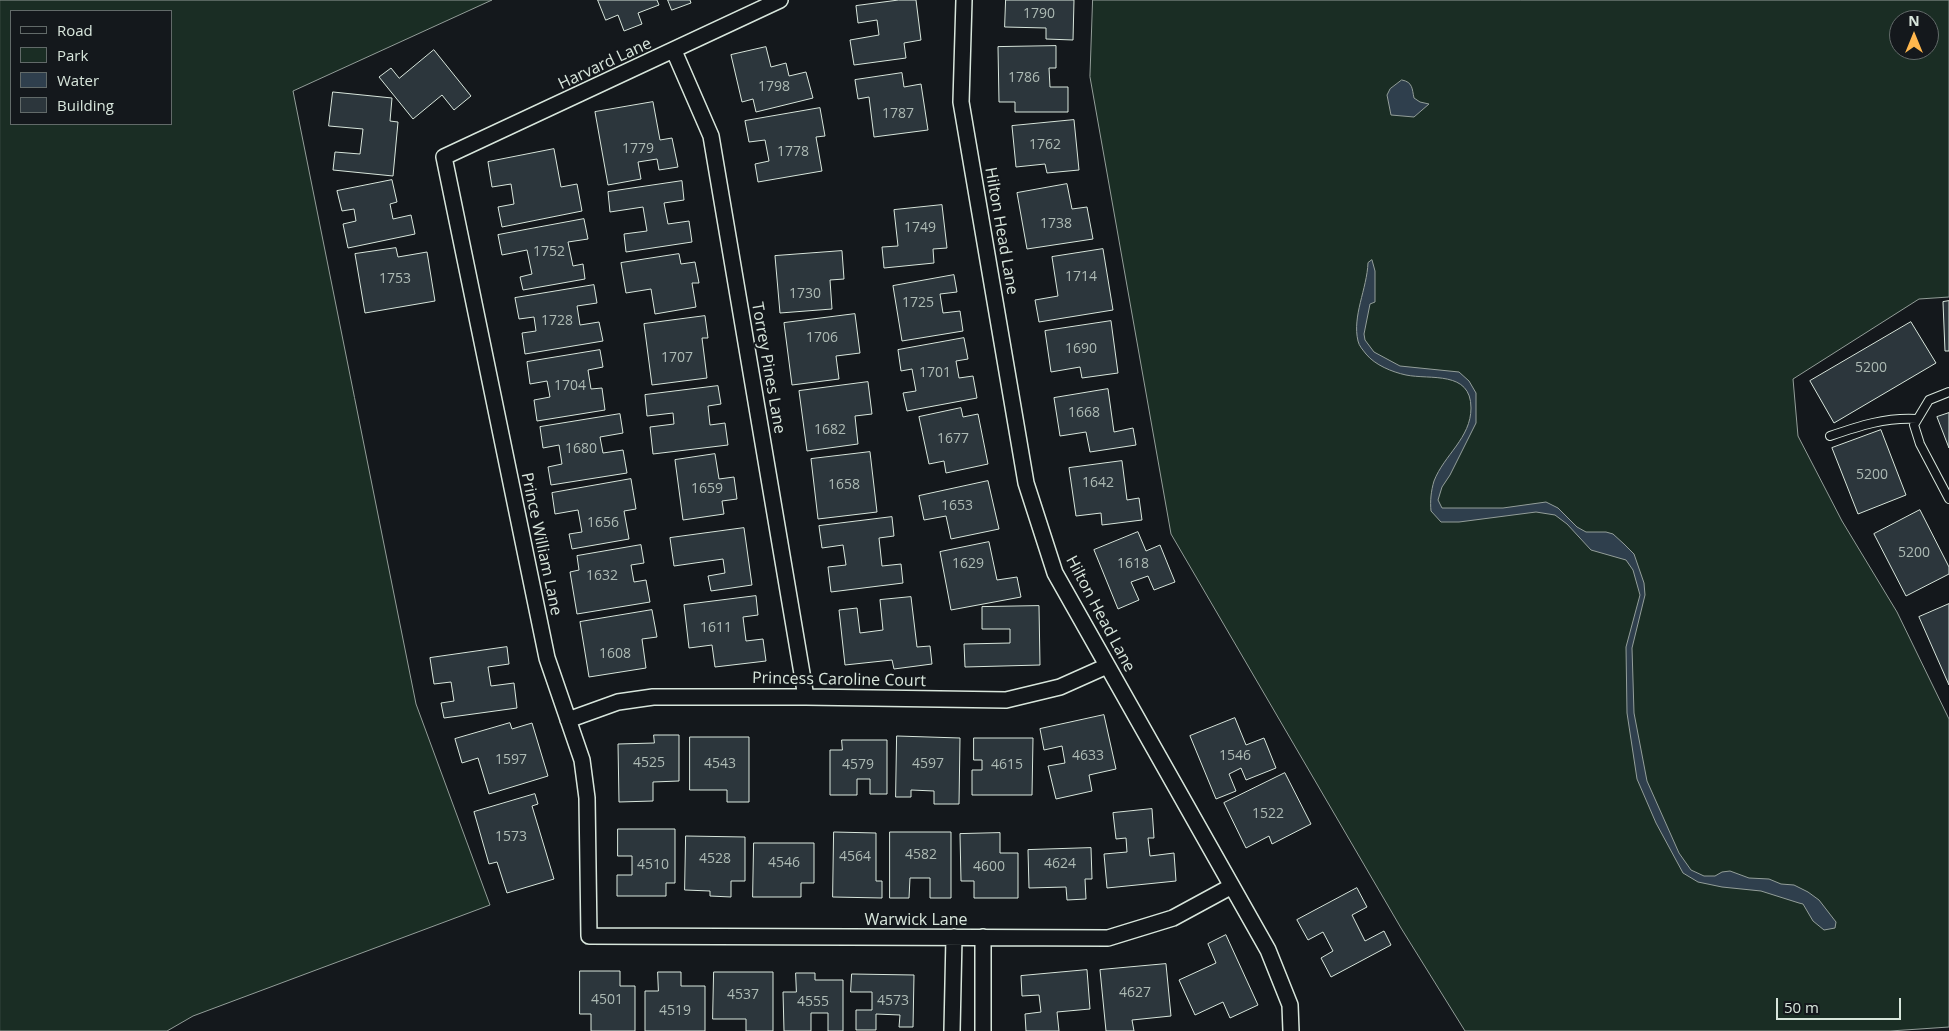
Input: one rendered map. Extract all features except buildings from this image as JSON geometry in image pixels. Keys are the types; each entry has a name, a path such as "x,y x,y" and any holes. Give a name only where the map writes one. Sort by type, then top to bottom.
{"street":[{"name":"Harvard Lane","path":"444,158 780,0"},
{"name":"Hilton Head Lane","path":"964,0 961,102 1026,483 1055,573 1268,950 1290,1005 1291,1031"},
{"name":"Torrey Pines Lane","path":"674,51 711,136 806,697"},
{"name":"Prince William Lane","path":"444,158 546,658 582,760 587,798 589,936"},
{"name":"Princess Caroline Court","path":"568,720 618,702 653,697 1006,700 1060,687 1107,666"},
{"name":"Warwick Lane","path":"589,936 1108,938 1173,918 1232,886"},
{"path":"952,1031 954,937"},
{"path":"983,937 983,1031"}],"lane":[{"path":"1949,392 1929,400 1914,424 1920,444 1949,499"},
{"path":"1830,436 1866,424 1899,418 1917,419"}],"green space":[{"path":"0,0 492,0 293,91 416,704 490,905 193,1016 167,1031 0,1031"},
{"path":"1093,0 1949,0 1949,297 1919,299 1793,379 1798,436 1842,521 1897,612 1949,719 1949,1027 1890,1031 1465,1031 1401,928 1171,534 1090,77"}],"water":[{"path":"1402,80 1410,84 1414,98 1429,104 1414,117 1391,115 1387,95 1390,89"},
{"path":"1372,260 1375,271 1375,302 1370,304 1364,334 1365,340 1374,352 1400,366 1459,372 1469,381 1476,393 1476,423 1442,487 1438,500 1442,508 1503,508 1546,502 1558,508 1577,527 1586,532 1613,534 1634,554 1644,583 1645,595 1632,648 1634,713 1647,781 1679,853 1691,870 1704,876 1715,876 1722,872 1730,871 1749,878 1769,879 1781,884 1794,885 1819,900 1836,922 1835,928 1824,930 1813,921 1803,904 1761,891 1722,887 1698,882 1683,873 1656,823 1637,779 1627,713 1626,647 1640,595 1633,570 1626,560 1591,550 1567,524 1555,515 1536,512 1459,522 1441,522 1431,511 1434,481 1462,437 1470,419 1469,396 1457,382 1448,379 1406,375 1390,370 1374,362 1361,348 1357,332 1358,312 1368,263"}]}
